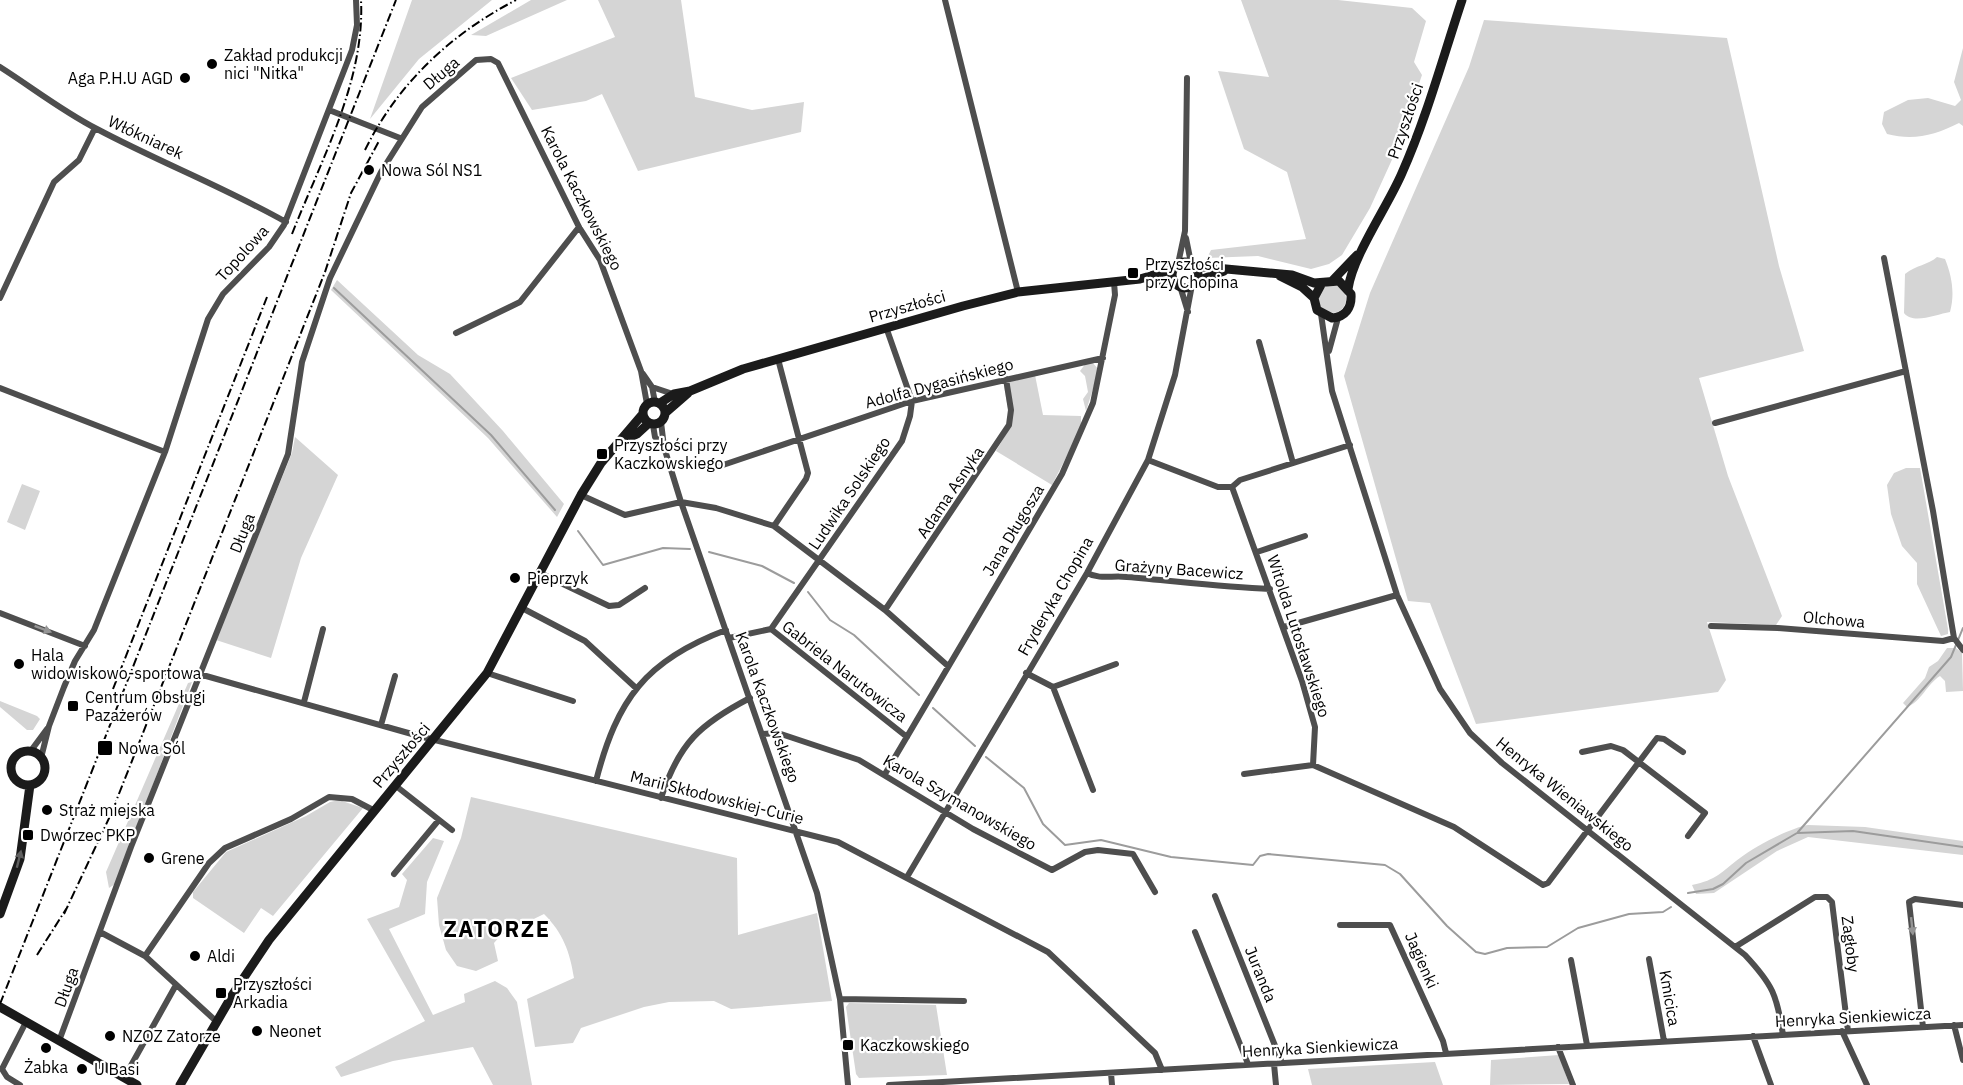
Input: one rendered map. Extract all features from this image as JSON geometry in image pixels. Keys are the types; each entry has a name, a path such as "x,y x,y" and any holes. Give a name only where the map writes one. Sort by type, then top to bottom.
{"street":[{"name":"Topolowa","path":"48,729 75,661 86,646 104,608 165,452 202,334 214,308 231,285 269,247 286,222 355,40 356,0"},
{"path":"945,0 1018,292"},
{"name":"Przyszłości","path":"1348,289 1365,246 1406,163 1462,0"},
{"name":"Karola Kaczkowskiego","path":"476,60 491,59 498,63 579,227 600,260 654,403"},
{"name":"Długa","path":"59,1041 199,674 288,454 302,362 330,278 400,138 422,106 476,60"},
{"name":"Włókniarek","path":"0,67 52,103 95,128 243,198 286,222"},
{"path":"1187,78 1185,231 1192,265 1197,272 1194,283"},
{"path":"329,110 400,138"},
{"path":"0,298 54,182 62,172 79,160 95,128"},
{"path":"456,333 520,302 579,227"},
{"path":"1185,231 1176,266 1178,285 1189,312"},
{"name":"Przyszłości","path":"1333,280 1341,276 1365,246"},
{"path":"1884,258 1946,579 1954,638 1963,650"},
{"path":"1192,265 1275,273 1322,283 1333,280 1348,289 1350,306 1338,318 1321,314 1314,298 1302,287 1275,273"},
{"name":"Przyszłości","path":"690,391 718,378 778,359 1018,292 1140,279 1176,266 1192,265"},
{"path":"1194,283 1227,270"},
{"name":"Przyszłości","path":"1140,279 1178,285 1194,283"},
{"name":"Jana Długosza","path":"885,774 1062,474 1093,403 1115,295 1114,282"},
{"name":"Fryderyka Chopina","path":"907,878 945,810 1087,573 1148,460 1175,375 1194,283"},
{"path":"1314,298 1322,283"},
{"name":"Henryka Wieniawskiego","path":"1321,314 1332,391 1397,595 1432,674 1470,732 1523,781 1735,947 1757,967 1775,993 1783,1035"},
{"name":"Henryka Wieniawskiego","path":"1328,360 1338,318"},
{"path":"886,327 912,401"},
{"path":"1259,342 1293,463"},
{"name":"Adolfa Dygasińskiego","path":"717,467 912,401 1103,358"},
{"path":"774,526 806,479 807,465 778,359"},
{"name":"Karola Kaczkowskiego","path":"641,371 652,387 654,403"},
{"path":"1715,423 1906,371"},
{"name":"Adama Asnyka","path":"885,610 1009,425 1011,410 1006,379"},
{"path":"652,387 674,394"},
{"path":"0,388 165,452"},
{"path":"654,403 674,394 690,391"},
{"path":"620,442 637,434 690,391"},
{"name":"Ludwika Solskiego","path":"771,629 902,441 912,401"},
{"path":"654,403 654,420"},
{"path":"654,403 654,420"},
{"name":"Przyszłości","path":"180,1085 187,1081 216,1022 269,940 487,673 581,495 602,463 620,442 654,420"},
{"name":"Karola Kaczkowskiego","path":"654,420 656,437 664,447"},
{"name":"Karola Kaczkowskiego","path":"654,420 798,832 817,893 840,999 848,1085"},
{"path":"637,434 656,437"},
{"path":"1148,460 1218,487 1232,487 1240,480 1350,445"},
{"name":"Witolda Lutosławskiego","path":"1232,487 1284,627 1316,727 1313,765"},
{"path":"581,495 625,515 681,502 716,508 774,526 821,559 885,610 948,666"},
{"name":"Witolda Lutosławskiego","path":"1257,552 1305,536"},
{"path":"540,573 609,606 619,605 645,588"},
{"name":"Grażyny Bacewicz","path":"1087,573 1097,578 1118,576 1222,587 1270,589"},
{"path":"1284,627 1397,595"},
{"path":"522,608 585,641 636,688"},
{"path":"0,613 86,646"},
{"name":"Olchowa","path":"1711,626 1778,628 1943,641 1954,638"},
{"path":"304,702 323,629"},
{"name":"Gabriela Narutowicza","path":"729,638 771,629 907,736"},
{"path":"597,781 608,738 636,688 655,669 689,645 726,630"},
{"path":"1053,687 1116,664"},
{"path":"487,673 573,701"},
{"path":"1026,673 1053,687 1093,790"},
{"name":"Marii Skłodowskiej-Curie","path":"199,674 434,739 838,842 1048,952 1155,1053 1162,1070"},
{"path":"381,724 395,676"},
{"path":"661,798 675,760 694,733 710,720 750,698"},
{"path":"30,752 48,729"},
{"path":"0,914 20,859 30,785 42,777 44,767 41,758 48,729"},
{"name":"Karola Szymanowskiego","path":"763,734 778,733 858,760 945,810 973,829 1052,870 1085,852 1098,850 1133,854 1155,892"},
{"path":"1244,774 1313,765 1454,827 1543,885 1548,883 1589,831 1657,738 1664,739 1683,752"},
{"path":"1582,752 1611,746 1641,761 1705,813 1688,836"},
{"path":"0,767 11,765 20,753 30,752 41,758"},
{"path":"11,765 12,774 17,781 30,785"},
{"path":"396,786 452,830"},
{"path":"144,956 209,863 225,848 291,819 329,797 352,799 375,811"},
{"path":"394,874 438,820"},
{"name":"Juranda","path":"1215,896 1282,1063"},
{"name":"Zagłoby","path":"1735,947 1815,897 1827,897 1832,902 1845,1031"},
{"path":"1923,1027 1909,902 1915,899 1963,905"},
{"name":"Jagienki","path":"1340,925 1390,925 1446,1053"},
{"path":"100,932 144,956 216,1022"},
{"path":"1195,932 1248,1064"},
{"name":"Kmicica","path":"1649,959 1664,1041"},
{"path":"1570,960 1587,1045"},
{"path":"124,1078 176,985"},
{"path":"840,999 964,1001"},
{"path":"0,1007 137,1085"},
{"path":"20,1085 8,1077 2,1069 26,1022"},
{"name":"Henryka Sienkiewicza","path":"1954,1025 1963,1060"},
{"name":"Henryka Sienkiewicza","path":"889,1085 1963,1025"},
{"path":"1845,1031 1867,1085"},
{"name":"Henryka Sienkiewicza","path":"1753,1036 1771,1085"},
{"path":"1558,1047 1573,1085"},
{"path":"1274,1064 1276,1085"},
{"path":"1111,1073 1112,1085"},
{"path":"1038,1077 1039,1085"}],"shaded area":[{"path":"412,0 492,0 419,59 370,119"},
{"path":"531,0 567,0 486,36 471,35"},
{"path":"598,0 681,0 695,97 752,110 804,102 801,132 638,171 602,94 586,101 532,110 511,78 615,37"},
{"path":"1241,0 1338,0 1412,8 1426,21 1414,62 1422,75 1395,153 1370,208 1342,255 1329,264 1311,269 1258,256 1207,258 1211,250 1306,239 1287,172 1244,149 1218,71 1269,77"},
{"path":"1484,20 1727,38 1779,266 1804,351 1699,378 1728,476 1782,616 1776,625 1707,622 1726,680 1718,692 1476,724 1430,603 1408,601 1344,376 1370,293 1469,67"},
{"path":"1963,48 1963,126 1959,123 1933,134 1915,137 1887,134 1882,124 1884,112 1908,100 1928,98 1955,106 1961,100 1954,82"},
{"path":"1937,257 1945,259 1949,272 1952,285 1950,312 1926,318 1908,316 1904,313 1905,274"},
{"path":"337,280 418,355 450,374 503,431 564,504 557,517 488,438 331,290"},
{"path":"1332,285 1342,289 1346,299 1342,309 1332,313 1322,309 1318,299 1322,289"},
{"path":"1092,362 1099,370 1086,411 1083,399 1088,392 1085,376 1080,371 1086,363"},
{"path":"1035,375 1043,415 1081,416 1081,428 1052,485 996,451 1011,426 1005,383"},
{"path":"295,437 338,475 301,558 271,658 216,640 292,453"},
{"path":"1906,468 1920,468 1948,629 1948,634 1941,636 1917,584 1917,563 1902,546 1891,514 1887,485 1894,473"},
{"path":"22,484 40,491 25,530 7,522"},
{"path":"1947,648 1956,648 1962,653 1963,691 1946,692 1945,681 1940,676 1912,705 1907,707 1903,703 1925,678 1929,667 1938,661"},
{"path":"192,682 115,884 109,888 106,872 188,683"},
{"path":"0,701 37,716 40,719 33,730 27,730 0,707"},
{"path":"471,797 737,858 738,935 817,913 832,1001 731,1009 714,1001 669,1002 644,1007 581,1028 573,1043 535,1047 527,999 574,978 565,943 551,921 544,914 501,935 494,943 498,961 476,971 457,966 446,950 439,925 437,898 461,838"},
{"path":"339,800 363,808 273,916 261,908 244,933 193,898 193,892 226,852 306,816 330,802"},
{"path":"1808,825 1865,827 1963,841 1963,855 1808,837 1777,851 1714,893 1696,894 1692,885 1713,878 1747,853 1773,838"},
{"path":"433,838 444,841 427,882 425,914 389,929 433,1015 465,1002 464,994 495,981 507,988 517,1002 532,1085 493,1085 473,1047 393,1061 341,1077 335,1067 425,1021 367,919 399,907 407,880 402,874"},
{"path":"849,1003 936,1005 947,1075 859,1078 856,1074 846,1007"},
{"path":"1559,1055 1569,1084 1490,1085 1491,1060"},
{"path":"1435,1062 1443,1085 1312,1085 1308,1069"}],"waterway":[{"path":"334,288 491,435 555,510"},
{"path":"578,531 603,565 663,548 690,549"},
{"path":"709,552 762,566 794,583"},
{"path":"808,592 830,620 854,635 919,695"},
{"path":"1798,832 1951,657 1963,628"},
{"path":"933,708 975,746"},
{"path":"986,757 1024,788 1043,824 1065,845 1101,840 1171,857 1253,865 1260,856 1268,854 1385,865 1400,874 1447,926 1476,952 1485,954 1507,948 1547,947 1578,928 1629,914 1663,912 1671,907"},
{"path":"1688,893 1713,889 1723,884 1746,863 1797,833 1853,831 1963,847"}],"railway":[{"path":"292,234 328,149 349,90 356,60 361,0"},
{"path":"0,1004 396,0"},
{"path":"365,150 393,103 428,63 470,28 516,0"},
{"path":"64,914 111,814 325,272 351,193 379,141"},
{"path":"113,689 267,297"},
{"path":"37,955 68,906"}],"place":[{"name":"Zakład produkcji nici \"Nitka\"","path":"212,64"},
{"name":"Aga P.H.U AGD","path":"185,78"},
{"name":"Nowa Sól NS1","path":"369,170"},
{"name":"Przyszłości przy Chopina","path":"1133,273"},
{"name":"Przyszłości przy Kaczkowskiego","path":"602,454"},
{"name":"Pieprzyk","path":"515,578"},
{"name":"Hala widowiskowo-sportowa","path":"19,664"},
{"name":"Centrum Obsługi Pazażerów","path":"73,706"},
{"name":"Nowa Sól","path":"105,748"},
{"name":"Straż miejska","path":"47,810"},
{"name":"Dworzec PKP","path":"28,835"},
{"name":"Grene","path":"149,858"},
{"name":"Aldi","path":"195,956"},
{"name":"Przyszłości Arkadia","path":"221,993"},
{"name":"Neonet","path":"257,1031"},
{"name":"NZOZ Zatorze","path":"110,1036"},
{"name":"Kaczkowskiego","path":"848,1045"},
{"name":"Żabka","path":"46,1048"},
{"name":"U Basi","path":"82,1069"}],"district":[{"name":"ZATORZE","path":"497,928"}]}
